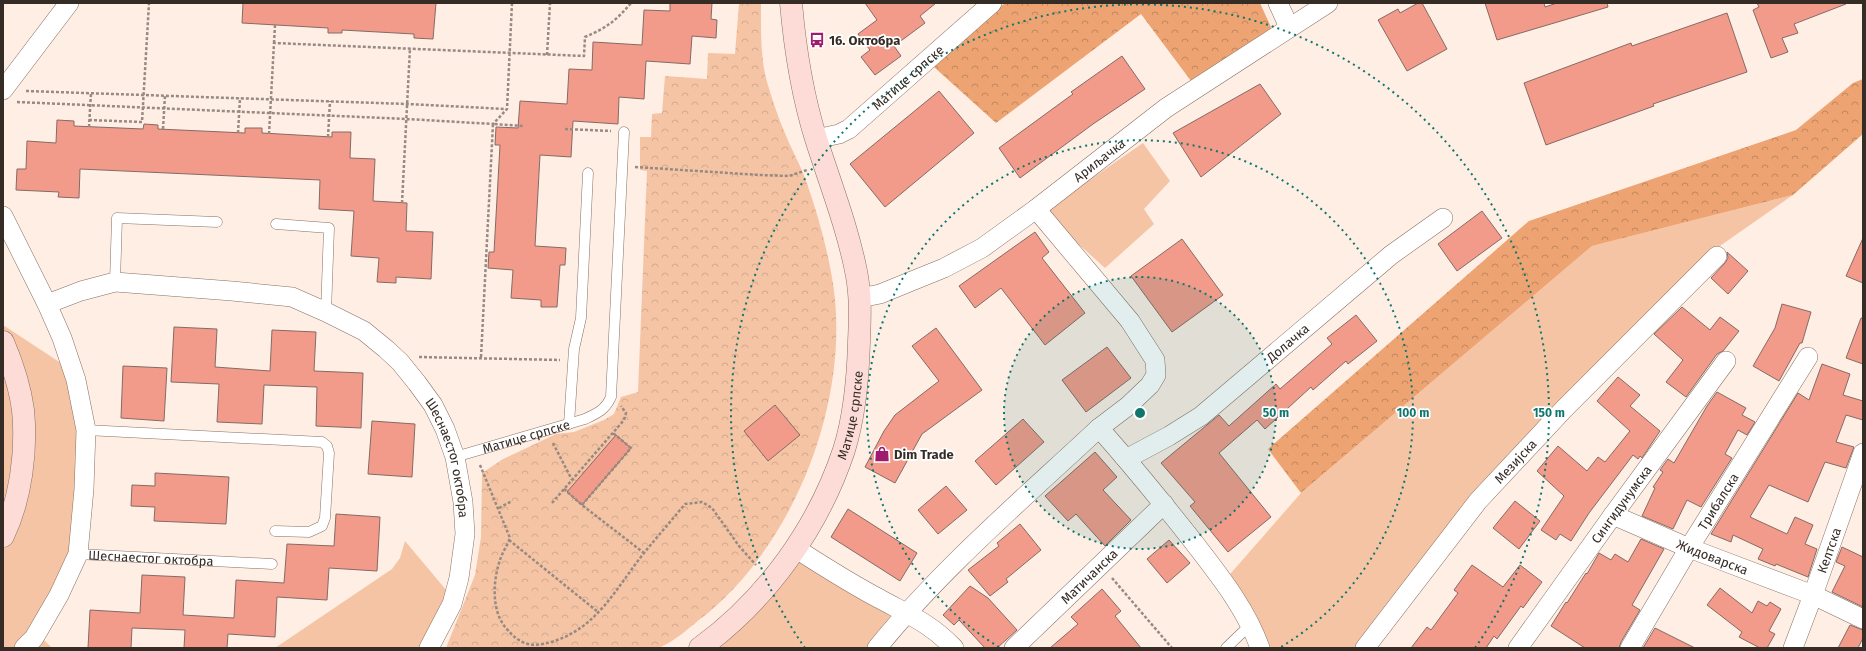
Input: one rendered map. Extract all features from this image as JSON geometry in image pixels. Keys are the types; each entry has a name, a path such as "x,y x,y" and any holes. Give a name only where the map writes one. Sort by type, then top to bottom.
{"main road":[{"name":"Матице српске","path":"700,648 739,616 763,591 812,522 844,449 857,383 860,298 849,241 816,139 801,80 791,3"},
{"path":"3,342 19,388 23,409 23,449 18,492 3,536"}],"street":[{"path":"3,90 69,3"},
{"name":"Матице српске","path":"816,139 839,134 849,129 992,3"},
{"path":"1278,3 1289,27"},
{"name":"Ариљачка","path":"860,298 880,294 944,268 982,248 1036,209 1166,108 1328,3"},
{"path":"877,648 906,612 935,582 1098,428 1128,406 1150,385 1156,375 1155,360 1130,321 1036,209"},
{"name":"Шеснаестог октобра","path":"3,216 47,304 62,338 76,380 86,430 84,489 78,554 59,595 34,638 24,648"},
{"name":"Долачка","path":"1126,459 1169,436 1201,416 1392,255 1443,218"},
{"name":"Мезијска","path":"1365,648 1488,490 1564,409 1717,256"},
{"name":"Шеснаестог октобра","path":"47,304 81,291 115,282 232,291 292,298 326,312 364,331 394,357 417,382 445,429 455,457 465,519 463,557 452,604 429,648"},
{"name":"Трибалска","path":"1630,648 1689,548 1808,357"},
{"name":"Сингидунумска","path":"1518,648 1726,361"},
{"path":"1098,428 1164,504 1224,581 1250,625 1260,648"},
{"name":"Келтска","path":"1793,648 1863,453"},
{"name":"Матичанска","path":"1014,648 1164,504"},
{"name":"Жидоварска","path":"1613,515 1689,548 1813,595 1863,619"},
{"path":"795,548 881,600 906,612 944,637 954,648"}],"lane":[{"path":"609,401 611,392 624,132"},
{"path":"569,424 573,361 581,318 588,173"},
{"path":"115,282 117,218 217,222"},
{"path":"276,224 329,228 326,312"},
{"name":"Матице српске","path":"455,457 569,424 596,414 607,406 609,401"},
{"path":"86,430 322,442 327,446 329,453 326,518 322,526 309,532 275,531"},
{"name":"Шеснаестог октобра","path":"78,554 272,564"},
{"path":"1226,648 1250,625"}],"path":[{"path":"89,120 142,122 149,3"},
{"path":"482,357 493,124 507,109 512,3"},
{"path":"547,55 550,3"},
{"path":"274,44 410,48 509,54 584,56 585,37 605,29 620,16 631,3"},
{"path":"269,134 274,25"},
{"path":"402,203 410,48"},
{"path":"26,91 330,101 507,109"},
{"path":"89,127 91,93"},
{"path":"163,129 165,95"},
{"path":"238,133 240,98"},
{"path":"328,136 330,101"},
{"path":"23,102 144,106 524,126"},
{"path":"565,129 624,132"},
{"path":"622,166 789,176"},
{"path":"394,357 482,357 573,361"},
{"path":"552,503 624,420 626,413 621,406 609,401"},
{"path":"547,431 572,480"},
{"path":"582,505 631,448 613,433"},
{"path":"474,451 509,533 509,540 500,560 496,579 495,598 500,621 514,637 530,645 543,644 562,638 590,622 644,552 685,504 702,502 712,508 739,546 756,565"},
{"path":"564,489 582,505 644,552"},
{"path":"499,508 512,501"},
{"path":"509,540 598,612"},
{"path":"1100,565 1172,648"}],"green space":[{"path":"739,3 761,3 762,52 767,82 779,119 805,178 816,212 831,272 836,318 834,367 825,415 810,463 790,509 764,551 734,589 699,620 662,647 642,649 446,648 475,575 481,537 482,473 503,459 556,434 574,432 604,420 614,414 621,397 638,392 647,171 640,170 640,137 651,137 652,114 662,113 665,76 707,79 708,53 735,54"},
{"path":"1005,3 1260,3 1274,34 1194,85 1141,14 996,123 934,67"},
{"path":"1863,79 1863,134 1793,195 1592,246 1301,493 1268,449 1529,221 1796,130 1853,83"},
{"path":"1143,143 1170,181 1144,209 1154,224 1105,268 1043,212"},
{"path":"1793,195 1717,248 1509,467 1365,648 1260,648 1224,581 1301,493 1592,246"},
{"path":"3,325 76,373 78,547 35,631 52,648 3,648"},
{"path":"405,541 452,597 426,648 275,648 392,569 400,558"},
{"path":"802,553 912,617 888,648 714,648"}],"building":[{"path":"243,3 436,3 433,39 414,38 414,34 342,30 342,33 328,33 328,28 242,23"},
{"path":"670,3 712,3 711,19 717,20 716,38 692,36 690,64 646,61 644,99 619,97 618,124 573,121 571,157 540,155 535,246 566,248 565,265 560,265 557,307 541,307 541,300 511,298 513,270 488,268 489,252 494,252 500,145 495,145 496,127 518,128 520,101 567,104 569,69 592,70 593,42 642,45 644,10 670,11"},
{"path":"865,3 936,3 920,16 925,23 894,46 901,56 875,75 861,57 870,50 858,34 877,20"},
{"path":"1418,3 1422,3 1447,49 1407,71 1378,20 1398,9 1400,13"},
{"path":"1485,3 1544,3 1545,7 1557,3 1607,3 1608,7 1497,40"},
{"path":"1757,3 1846,4 1794,24 1798,33 1782,38 1788,52 1771,58 1753,10 1759,7"},
{"path":"1727,13 1747,72 1653,104 1654,106 1546,145 1524,83 1631,43 1632,46"},
{"path":"1122,56 1145,89 1093,124 1020,178 999,148 1073,94 1071,92"},
{"path":"1260,84 1281,114 1201,177 1173,133"},
{"path":"939,91 974,133 885,207 850,164"},
{"path":"57,120 74,121 74,126 143,129 144,124 158,125 158,129 245,133 245,128 262,128 262,133 332,137 332,132 351,132 350,158 375,159 373,201 407,203 406,231 433,232 431,279 396,277 396,283 377,282 379,258 351,256 354,211 319,209 320,180 80,169 79,198 58,197 59,192 16,190 17,169 26,169 27,141 56,143"},
{"path":"1482,211 1502,238 1457,271 1438,244"},
{"path":"1035,232 1049,252 1042,258 1085,313 1045,345 1001,288 975,308 959,286"},
{"path":"1863,238 1863,283 1846,276"},
{"path":"1182,239 1223,295 1172,332 1131,276"},
{"path":"1727,252 1748,271 1728,294 1711,278 1725,263 1728,258"},
{"path":"1782,304 1811,312 1802,343 1800,343 1779,381 1753,366 1775,328"},
{"path":"1682,307 1710,330 1720,317 1739,331 1723,351 1717,354 1686,397 1666,382 1683,360 1654,334"},
{"path":"1356,315 1377,341 1348,364 1346,361 1313,390 1311,387 1265,429 1257,420 1219,453 1271,517 1228,552 1190,506 1195,502 1161,463 1219,415 1229,426 1276,384 1280,389 1332,344 1327,338"},
{"path":"1861,318 1863,318 1863,364 1846,358"},
{"path":"174,327 217,329 215,367 270,371 272,330 316,332 314,371 363,373 361,428 316,426 317,387 264,385 262,424 217,422 219,384 171,382"},
{"path":"936,328 982,390 922,434 895,483 865,467 884,431 895,415 939,381 912,346"},
{"path":"1107,347 1131,378 1086,412 1062,380"},
{"path":"1822,364 1850,374 1843,395 1863,401 1863,420 1846,415 1836,442 1854,447 1846,468 1825,462 1808,502 1769,485 1750,517 1787,534 1795,517 1813,525 1805,544 1817,549 1808,577 1776,564 1775,566 1758,559 1763,549 1733,535 1731,542 1711,534 1798,393 1809,400"},
{"path":"123,366 167,368 164,421 121,418"},
{"path":"1618,377 1640,395 1630,406 1660,431 1642,458 1640,456 1638,459 1633,455 1589,513 1571,541 1560,534 1556,540 1541,530 1564,496 1537,471 1558,446 1587,471 1598,457 1605,462 1630,431 1597,401"},
{"path":"1717,392 1746,408 1742,415 1755,422 1747,435 1738,430 1725,454 1732,458 1701,507 1687,500 1673,529 1642,516 1655,488 1653,487 1663,472 1660,470 1668,459 1674,463 1707,406"},
{"path":"775,405 800,435 768,461 744,431"},
{"path":"1023,419 1044,442 996,485 975,461"},
{"path":"372,421 415,424 412,477 368,474"},
{"path":"616,435 631,448 582,505 567,492"},
{"path":"1095,452 1117,477 1103,490 1131,520 1105,546 1076,514 1068,521 1045,496"},
{"path":"155,473 229,477 226,524 154,521 155,507 131,506 132,485 155,486"},
{"path":"946,486 967,510 938,534 918,510"},
{"path":"1515,501 1540,521 1519,549 1493,528"},
{"path":"848,509 917,553 900,581 831,537"},
{"path":"336,514 380,517 377,571 329,568 327,600 277,597 275,637 228,634 227,648 184,648 185,630 132,628 131,648 88,648 90,610 140,613 142,575 185,577 183,615 234,618 236,580 284,583 287,544 334,546"},
{"path":"1020,524 1041,550 1006,579 1008,582 990,596 968,570 999,546 997,543"},
{"path":"1641,539 1664,549 1632,605 1640,610 1619,648 1585,648 1551,626 1586,573 1587,574 1599,553 1611,560 1615,554 1628,562"},
{"path":"1169,540 1190,563 1167,583 1147,559"},
{"path":"1842,547 1863,557 1863,607 1832,592 1845,566 1836,562"},
{"path":"1472,565 1503,587 1520,565 1542,582 1523,608 1521,606 1497,639 1494,636 1486,648 1411,648 1427,627 1431,630 1458,593 1454,590"},
{"path":"970,586 988,598 1017,630 997,648 985,648 959,620 954,625 943,615"},
{"path":"1720,588 1752,613 1758,601 1767,606 1770,602 1781,609 1769,631 1775,634 1767,648 1760,648 1739,637 1742,632 1707,605"},
{"path":"1102,589 1121,611 1115,616 1141,648 1050,648 1078,624 1071,617"},
{"path":"1850,625 1863,630 1863,638 1858,648 1838,648"},
{"path":"1655,628 1695,648 1643,648"}],"place":[{"name":"16. Октобра","path":"817,40"},
{"name":"Dim Trade","path":"882,454"}]}
